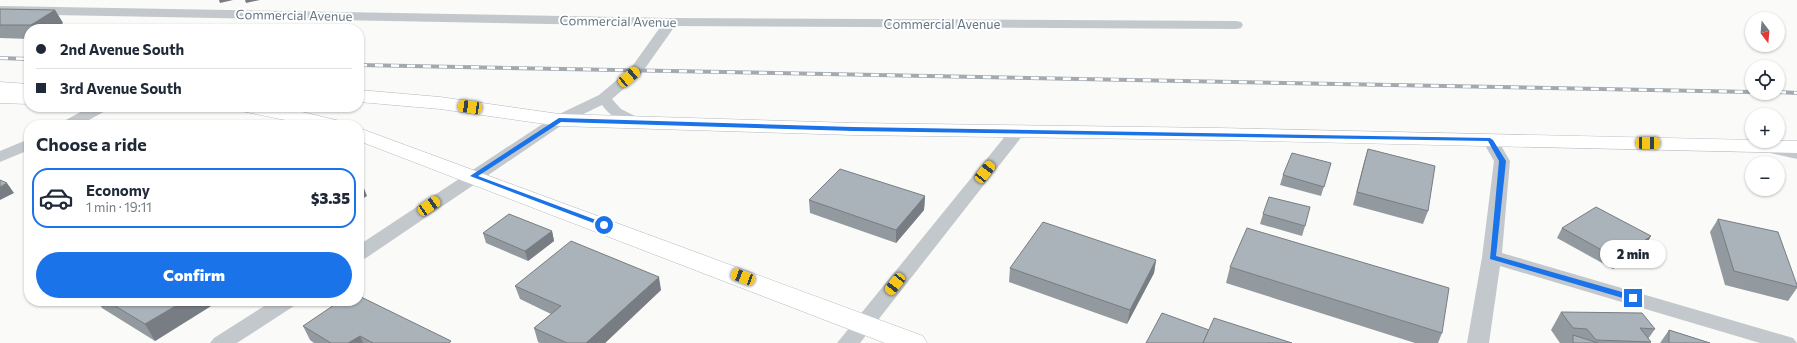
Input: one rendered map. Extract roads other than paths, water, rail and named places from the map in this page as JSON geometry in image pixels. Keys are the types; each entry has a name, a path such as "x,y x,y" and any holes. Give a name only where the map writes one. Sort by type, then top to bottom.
{"street":[{"path":"18,10 28,0"},
{"path":"288,14 294,0"},
{"name":"Commercial Avenue","path":"0,10 671,22 1236,25"},
{"path":"364,251 473,176 559,120 604,98 636,71 671,22"},
{"path":"0,88 24,90"},
{"path":"364,96 440,103 559,120 1017,132 1745,146"},
{"path":"0,97 24,99"},
{"path":"604,98 615,112 635,122"},
{"path":"0,101 24,99"},
{"path":"77,120 93,112"},
{"path":"275,112 315,120"},
{"path":"848,343 1017,132"},
{"path":"364,136 864,323 913,343"},
{"path":"1478,343 1492,257 1502,161 1490,140"},
{"path":"0,157 24,146"},
{"path":"1785,147 1797,147"},
{"path":"1768,148 1797,154"},
{"path":"1492,257 1786,343"},
{"path":"222,343 279,306"}],"railway":[{"path":"0,58 24,59"},
{"path":"364,65 1745,92"},
{"path":"1785,92 1797,93"}]}
